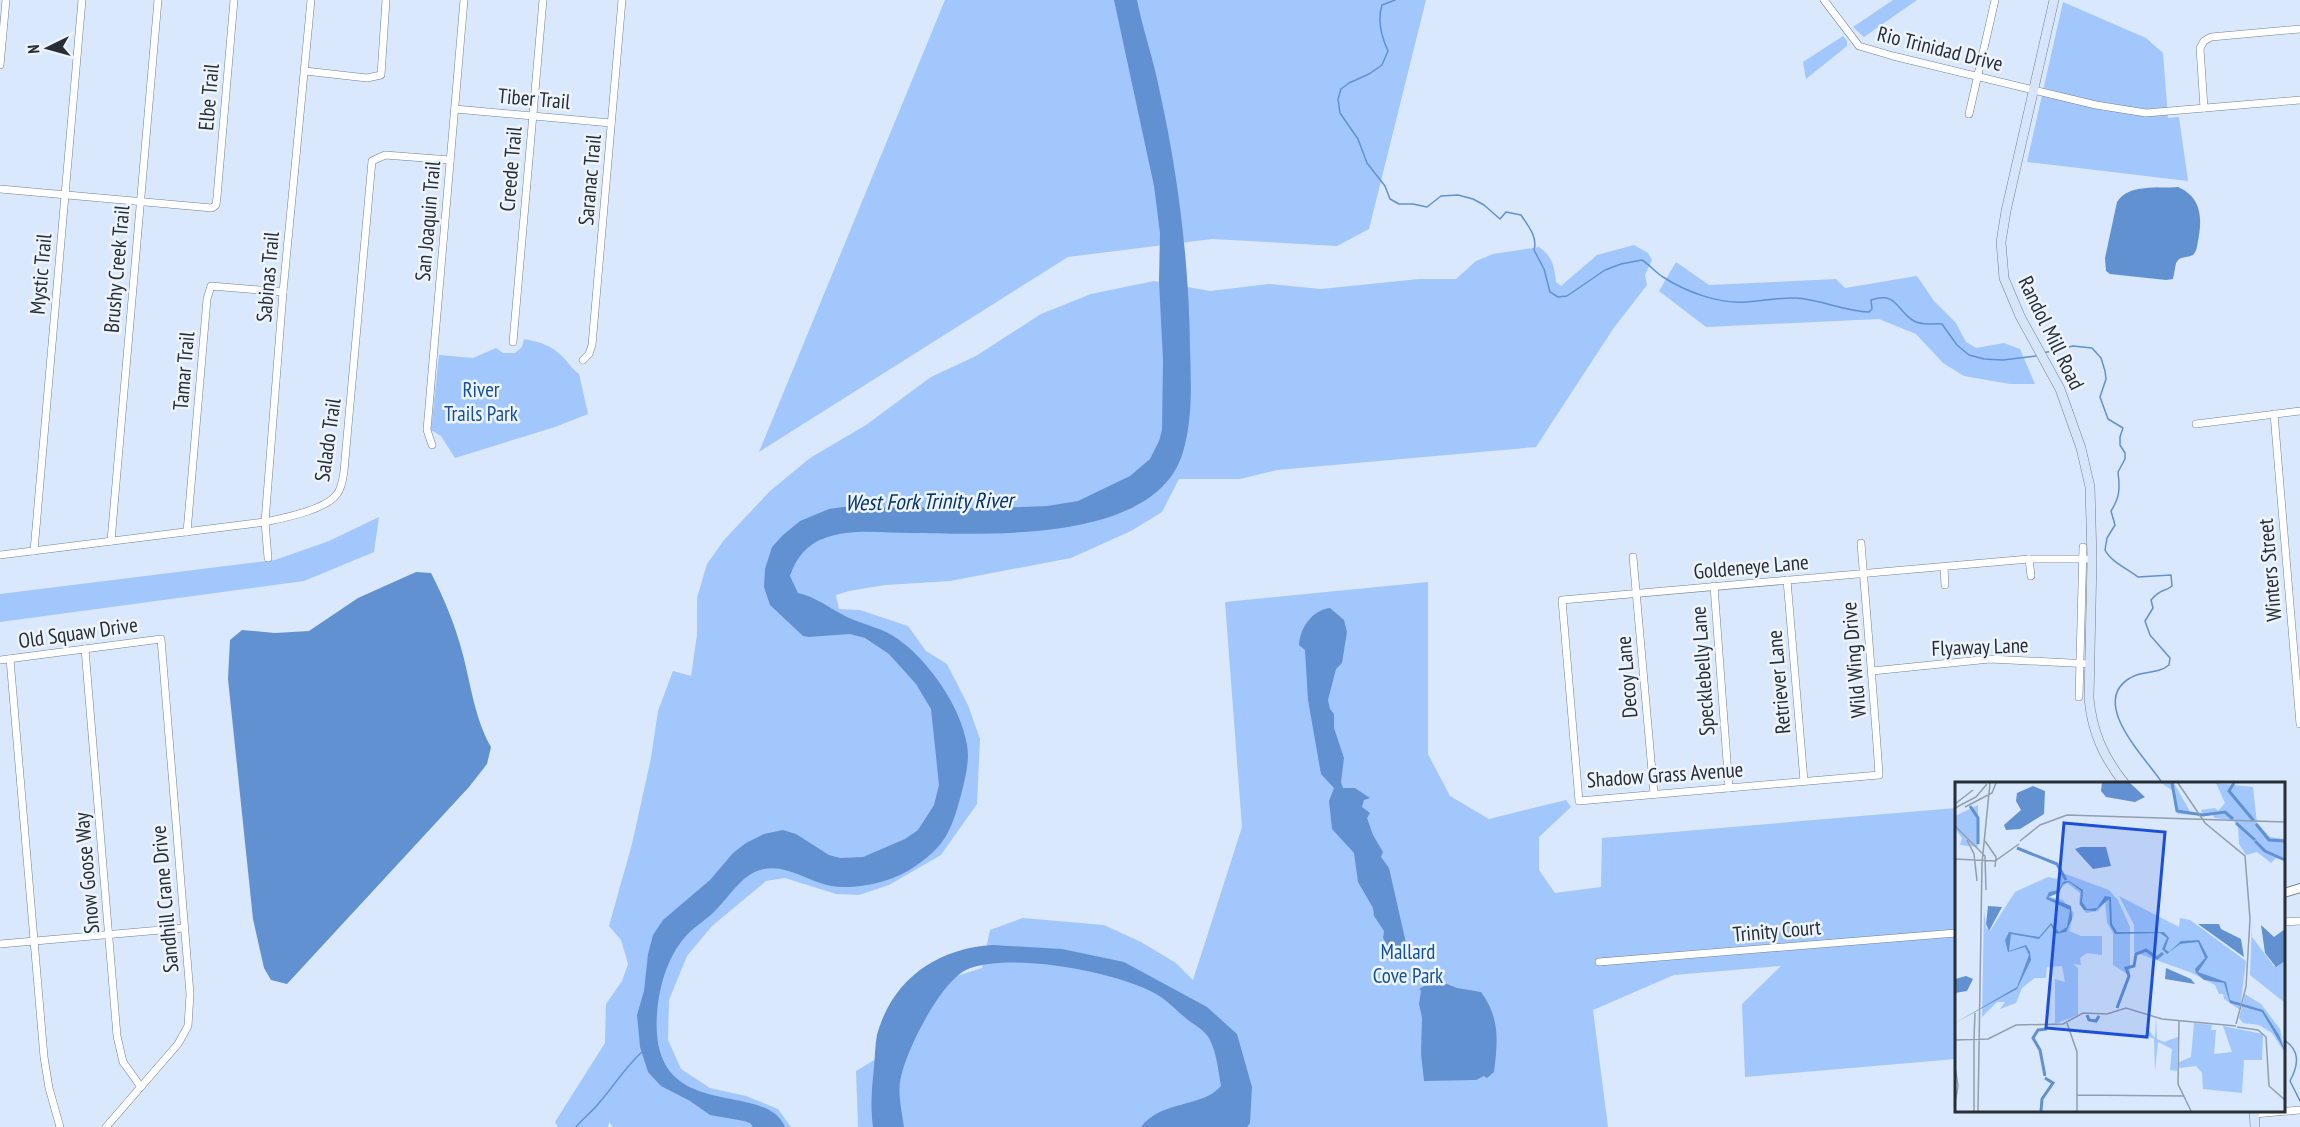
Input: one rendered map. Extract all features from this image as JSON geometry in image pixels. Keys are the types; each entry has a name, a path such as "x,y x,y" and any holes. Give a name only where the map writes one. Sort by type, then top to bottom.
{"main road":[{"name":"Randol Mill Road","path":"2054,0 2006,211 2001,257 2004,278 2011,297 2060,389 2086,467 2092,510 2085,664 2089,698 2094,733 2106,758 2124,782"},
{"path":"2254,1112 2255,1127"}],"street":[{"path":"0,65 6,0"},
{"name":"Mystic Trail","path":"34,551 82,0"},
{"name":"Brushy Creek Trail","path":"111,542 158,0"},
{"name":"Elbe Trail","path":"140,203 212,208 216,205 234,0"},
{"name":"Sabinas Trail","path":"268,558 265,522 283,292 311,0"},
{"path":"305,71 367,78 381,75 386,0"},
{"name":"San Joaquin Trail","path":"432,445 427,430 464,0"},
{"name":"Creede Trail","path":"513,342 543,0"},
{"name":"Saranac Trail","path":"583,360 589,354 592,345 622,0"},
{"name":"Rio Trinidad Drive","path":"1824,0 1859,46 2131,112 2146,113 2300,100"},
{"path":"1969,114 1995,0"},
{"path":"2204,108 2200,48 2204,41 2211,37 2300,29"},
{"name":"Tiber Trail","path":"454,109 611,123"},
{"name":"Salado Trail","path":"0,555 265,522 285,518 333,499 340,488 348,435 372,161 385,155 450,160"},
{"path":"0,189 140,203"},
{"name":"Tamar Trail","path":"187,532 207,299 211,286 283,292"},
{"path":"2196,424 2300,411"},
{"name":"Winters Street","path":"2274,414 2300,724"},
{"name":"Wild Wing Drive","path":"1860,543 1879,775"},
{"name":"Randol Mill Road","path":"2083,547 2088,559"},
{"name":"Decoy Lane","path":"1633,557 1653,794"},
{"path":"2029,559 2031,576"},
{"name":"Goldeneye Lane","path":"1562,600 2029,559 2088,559"},
{"path":"1944,567 1945,585"},
{"name":"Retriever Lane","path":"1787,580 1804,781"},
{"name":"Specklebelly Lane","path":"1714,586 1729,788"},
{"name":"Shadow Grass Avenue","path":"1562,600 1579,801 1879,775"},
{"name":"Old Squaw Drive","path":"0,660 160,639"},
{"name":"Sandhill Crane Drive","path":"106,1127 178,1044 188,1026 190,994 160,639"},
{"name":"Snow Goose Way","path":"85,649 117,1036 123,1062 141,1087"},
{"path":"10,659 44,1057 49,1088 60,1127"},
{"name":"Flyaway Lane","path":"1872,671 1990,659 2085,664"},
{"name":"Randol Mill Road","path":"2079,697 2085,664"},
{"path":"2285,892 2300,888"},
{"path":"2285,922 2300,921"},
{"path":"0,944 184,928"},
{"name":"Trinity Court","path":"1599,962 1955,933"},
{"path":"2285,1111 2300,1110"}],"green space":[{"path":"945,0 1426,0 1369,229 1337,246 1212,239 1068,257 759,452"},
{"path":"1893,0 1917,0 1864,37 1853,27"},
{"path":"2063,2 2146,38 2163,53 2168,118 2179,117 2188,181 2027,162"},
{"path":"1843,36 1847,41 1847,46 1806,79 1803,62"},
{"path":"1634,245 1648,253 1652,260 1645,275 1647,285 1613,329 1536,447 1277,470 1240,479 1179,479 1162,512 1131,531 1071,558 950,581 885,585 836,595 839,609 860,610 908,626 926,651 947,664 968,705 980,739 977,804 941,855 889,885 859,895 836,894 785,878 766,881 712,926 687,956 669,1000 668,1040 681,1069 710,1088 746,1096 778,1109 791,1127 613,1127 609,1122 608,1127 558,1127 555,1122 605,1043 606,1004 622,981 628,964 621,940 609,926 632,844 651,758 658,711 673,671 691,676 697,635 697,598 707,564 724,540 770,491 810,458 866,425 931,377 976,356 1041,314 1091,294 1154,281 1210,291 1269,284 1321,289 1419,279 1456,279 1476,261 1493,254 1539,247 1550,258 1556,282 1561,286 1597,255"},
{"path":"1676,262 1709,285 1836,279 1845,288 1917,276 1934,301 1956,323 1966,342 1976,348 2004,343 2020,349 2035,384 2010,384 1964,376 1943,363 1916,334 1879,319 1706,327 1659,291"},
{"name":"River Trails Park","path":"524,339 550,347 579,374 588,414 555,427 455,458 441,436 431,430 439,355 473,358 496,348 503,353 515,353 522,347"},
{"path":"379,517 374,552 304,581 0,622 0,594 275,560 329,541"},
{"name":"Mallard Cove Park","path":"1428,582 1428,754 1450,796 1489,819 1566,800 1571,807 1539,837 1539,870 1555,893 1601,887 1602,838 1955,808 1955,1059 1745,1077 1742,1004 1781,966 1674,975 1593,1010 1608,1127 858,1127 856,1071 891,1050 947,979 982,968 990,930 1023,918 1104,925 1141,942 1176,963 1193,980 1242,827 1225,602"}],"shaded area":[{"path":"1114,0 1137,0 1172,152 1185,250 1189,315 1191,400 1183,452 1167,482 1140,504 1105,518 1065,527 1023,532 846,533 819,541 808,548 795,563 790,576 798,593 817,600 847,617 892,635 910,648 932,672 951,701 964,730 968,751 967,770 957,808 945,838 932,853 903,874 862,886 841,887 820,883 777,869 755,872 744,879 679,945 665,973 657,1014 659,1049 671,1072 689,1086 756,1105 774,1113 785,1127 753,1127 744,1121 710,1115 690,1101 661,1086 648,1072 640,1047 637,1015 644,991 648,954 653,935 663,920 710,880 733,853 764,834 783,830 796,834 829,855 840,858 863,857 905,839 918,830 934,805 939,785 931,709 916,684 889,654 865,638 850,634 803,636 770,605 764,587 765,569 772,547 800,521 829,509 843,507 992,508 1047,506 1078,501 1130,476 1150,459 1159,441 1162,430 1163,360 1159,281 1160,233 1154,186"},
{"path":"2178,187 2192,197 2196,203 2200,225 2195,252 2193,255 2179,259 2173,279 2110,274 2106,271 2105,258 2117,202 2122,196 2136,189"},
{"path":"416,572 431,573 453,623 477,714 491,747 487,764 469,787 287,984 271,980 264,968 253,919 228,679 230,640 242,630 275,633 309,631 358,598"},
{"path":"1330,608 1344,620 1347,632 1342,663 1336,669 1328,700 1334,714 1334,728 1344,758 1341,782 1343,788 1355,788 1370,798 1364,800 1362,807 1370,813 1367,818 1373,835 1383,852 1381,857 1389,868 1407,950 1401,955 1393,955 1383,938 1384,931 1374,916 1373,908 1358,882 1354,853 1332,829 1329,801 1334,788 1321,774 1308,700 1305,650 1299,645 1308,621 1318,612"},
{"path":"993,945 1062,949 1124,962 1207,1007 1237,1034 1252,1087 1250,1123 1247,1127 1141,1127 1159,1112 1203,1098 1221,1086 1216,1056 1207,1035 1156,994 1116,978 1034,963 1008,963 985,965 966,970 946,988 917,1034 904,1065 900,1102 904,1127 873,1127 872,1097 876,1039 884,1015 894,998 920,970 936,960 973,947"},
{"path":"1431,982 1442,982 1457,988 1481,992 1487,1002 1495,1021 1497,1040 1494,1072 1487,1078 1484,1076 1476,1080 1424,1081 1421,1054 1422,1018 1419,1004 1421,991 1419,989"}],"waterway":[{"path":"1395,0 1382,5 1380,28 1388,51 1382,65 1341,89 1338,99 1340,113 1358,139 1367,163 1385,186 1390,199 1399,204 1427,207 1441,196 1458,195 1484,205 1500,219 1506,212 1521,215 1535,241 1534,250 1544,269 1550,292 1558,297 1567,296 1605,270 1642,260 1660,275 1682,288 1725,301 1746,302 1797,298 1869,312 1872,309 1871,300 1887,298 1896,303 1908,317 1917,323 1942,324 1957,345 1969,355 2003,360 2036,356"},
{"path":"2043,353 2073,346 2092,348 2101,358 2106,379 2100,397 2108,419 2123,428 2120,445 2125,453 2125,459 2118,472 2118,497 2111,511 2115,525 2107,538 2105,550 2115,562 2138,577 2171,575 2172,586 2151,600 2153,608 2145,621 2150,635 2170,658 2169,665 2160,670 2130,678 2119,689 2115,702 2125,731 2161,782"},
{"path":"2285,1041 2295,1053 2295,1069 2290,1081 2300,1101"},
{"path":"576,1127 642,1052"}],"water label":[{"name":"West Fork Trinity River","path":"929,501"}]}
